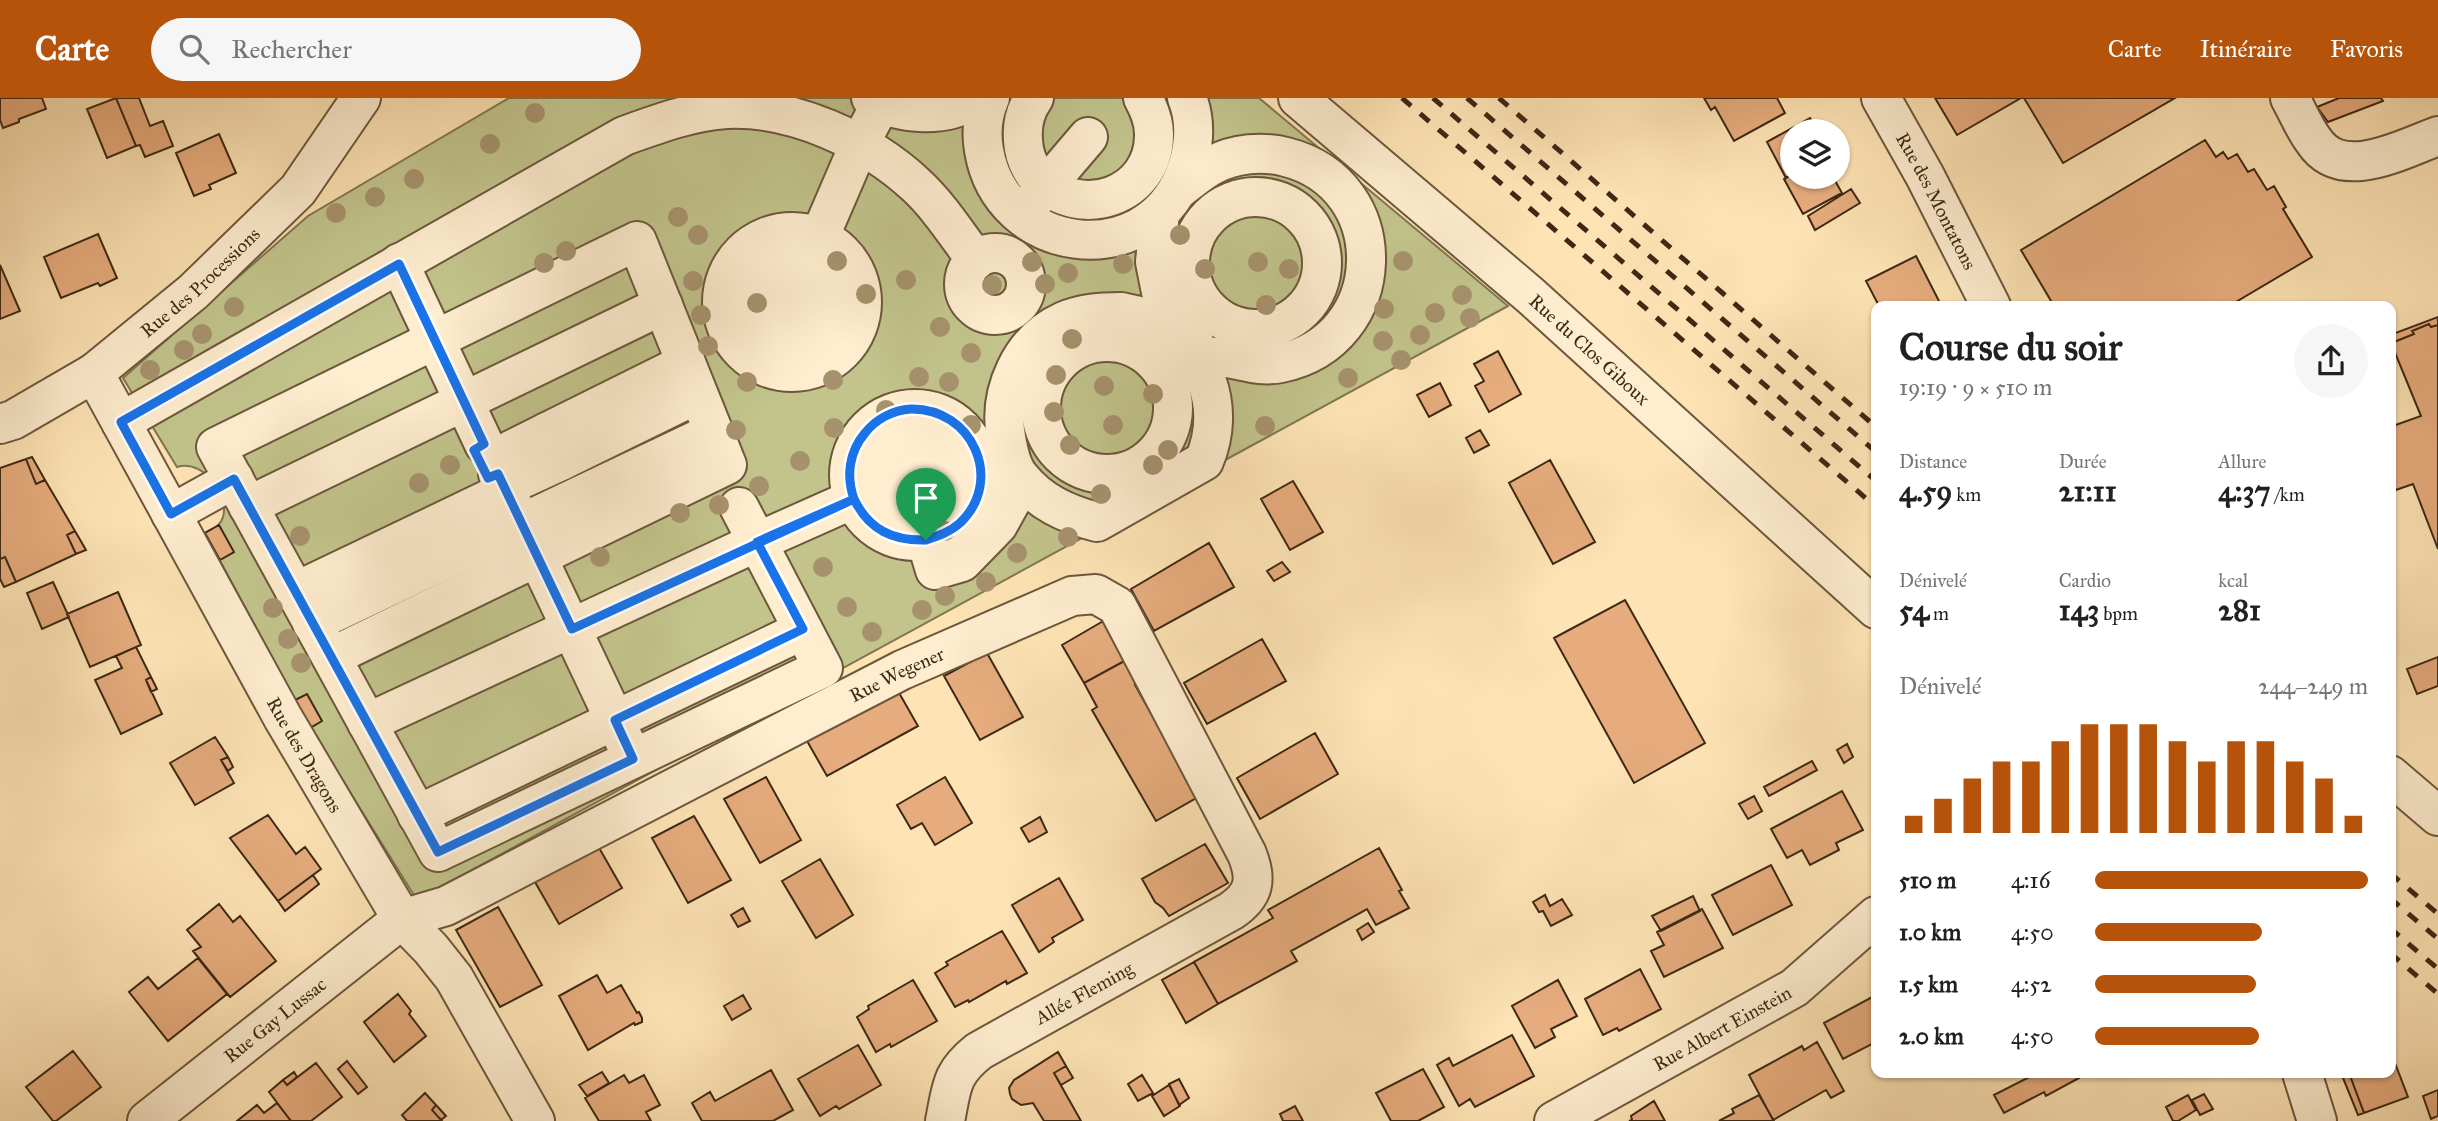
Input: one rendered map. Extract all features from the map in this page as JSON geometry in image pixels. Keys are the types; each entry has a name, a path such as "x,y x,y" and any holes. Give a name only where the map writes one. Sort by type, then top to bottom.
{"street":[{"name":"Rue des Processions","path":"0,424 13,420 94,373 193,292 298,190 361,98"},
{"path":"806,270 879,100 911,112 942,111 976,98"},
{"path":"926,540 935,570 962,562 998,525 1013,498 1014,465 1003,420 1006,390 1017,367 1038,339 1062,322 1091,313 1121,312 1150,319 1176,335 1197,357 1220,357 1249,364 1279,363 1308,354 1333,337 1352,313 1363,285 1367,256 1362,226 1349,199 1328,177 1303,161 1273,154 1243,155 1214,164 1135,230 1106,239 1086,240 1047,233 1021,217 1000,195 987,168 982,138 985,108 990,98"},
{"path":"1034,98 1024,118 1022,137 1025,155 1033,172 1046,186 1062,196 1080,201 1099,200 1117,194 1133,184 1145,169 1153,142 1151,114 1143,98"},
{"path":"1014,465 1042,499 1068,514 1097,522 1204,461 1212,444 1215,414 1210,384 1197,357 1190,323 1161,292 1155,262 1169,201 1190,162 1194,132 1187,98"},
{"name":"Rue du Clos Giboux","path":"1298,98 1531,296 1871,604"},
{"name":"Rue des Montatons","path":"1881,98 1925,176 1988,301"},
{"path":"2290,98 2315,143 2331,157 2348,163 2374,159 2438,136"},
{"path":"121,422 624,136 662,122 728,109 760,111 826,128 860,143 891,163 918,186 987,257 1088,137"},
{"path":"1169,201 1208,219"},
{"path":"331,657 727,465 637,241 216,447 417,815 438,852 823,668 739,507"},
{"path":"399,264 464,401 507,474 538,557 633,759"},
{"path":"171,514 241,492 464,401 663,305"},
{"name":"Rue des Dragons","path":"94,373 283,718 402,919 454,978 535,1121"},
{"path":"304,607 507,474 554,447 692,379"},
{"path":"923,409 941,414 957,424 970,437 978,454 981,473 979,492 960,524 944,534 926,540 908,541 889,536 873,526 860,513 866,494 849,477 851,458 858,441 870,426 886,416 904,410 923,409"},
{"path":"507,474 714,432"},
{"path":"1014,465 1047,435"},
{"path":"368,723 757,542 946,461"},
{"name":"Rue Wegener","path":"402,919 446,906 902,670 1084,594 1096,594 1116,606 1247,854 1254,873 1252,887"},
{"path":"417,815 803,629"},
{"path":"2396,780 2438,816"},
{"name":"Allée Fleming","path":"945,1121 954,1077 979,1051 1231,911 1243,903 1252,887"},
{"name":"Rue Gay Lussac","path":"147,1121 402,919"},
{"name":"Rue Albert Einstein","path":"1554,1121 1794,988 1871,920"},
{"path":"2304,1078 2317,1121"}],"green space":[{"path":"509,98 1259,98 1508,306 417,900 310,728 205,533 218,525 223,516 224,506 216,485 199,469 177,467 123,378 308,216"}],"building":[{"path":"0,98 42,98 46,109 3,128 0,120"},
{"path":"116,98 136,146 107,158 87,109"},
{"path":"116,98 139,98 150,126 163,121 173,146 145,157 140,145 136,146"},
{"path":"1704,98 1777,98 1785,113 1734,141 1715,107 1711,110"},
{"path":"1935,98 2021,98 1957,135"},
{"path":"2024,98 2175,98 2063,163"},
{"path":"2339,98 2381,98 2383,101 2328,122 2317,107"},
{"path":"219,134 236,173 209,185 211,189 194,196 176,153"},
{"path":"1780,135 1780,167 1767,142"},
{"path":"2205,140 2216,157 2223,152 2228,159 2237,154 2248,172 2254,169 2267,190 2274,186 2286,207 2283,209 2312,257 2237,301 2051,301 2021,250"},
{"path":"1789,189 1840,189 1842,193 1803,214"},
{"path":"1851,189 1860,203 1815,230 1808,216"},
{"path":"98,234 117,278 61,298 44,257"},
{"path":"1916,256 1939,301 1876,301 1866,281"},
{"path":"0,265 20,311 0,319"},
{"path":"2438,317 2438,325 2431,327 2429,324 2396,341 2396,333"},
{"path":"2429,324 2431,327 2438,325 2438,549 2413,484 2396,490 2396,425 2421,416 2396,355 2396,341 2414,334 2412,331"},
{"path":"1498,351 1521,394 1489,412 1475,386 1484,381 1474,364"},
{"path":"1440,383 1451,405 1429,417 1417,395"},
{"path":"1480,430 1489,445 1474,453 1466,438"},
{"path":"32,457 45,480 36,484 26,459"},
{"path":"26,459 36,484 45,480 75,531 67,535 76,554 16,582 5,557 0,559 0,468"},
{"path":"1550,460 1595,542 1553,564 1509,483"},
{"path":"1293,481 1323,532 1290,550 1261,499"},
{"path":"219,525 234,552 220,560 205,533"},
{"path":"75,531 86,550 76,554 67,535"},
{"path":"1209,543 1234,587 1154,631 1131,589"},
{"path":"5,557 16,582 4,587 0,579 0,559"},
{"path":"1282,562 1290,572 1274,581 1267,571"},
{"path":"53,582 69,617 42,629 27,593"},
{"path":"118,592 141,645 90,667 67,614"},
{"path":"1625,600 1705,743 1634,783 1554,638"},
{"path":"1105,620 1128,659 1084,683 1062,645"},
{"path":"1262,639 1286,681 1207,724 1184,683"},
{"path":"136,647 151,677 146,680 162,714 121,734 95,680 122,668 116,656"},
{"path":"987,653 1023,717 980,740 944,676"},
{"path":"2438,657 2438,686 2417,694 2407,669"},
{"path":"1128,659 1141,682 1135,685 1198,797 1156,821 1092,710 1097,707 1084,683"},
{"path":"151,677 157,689 151,692 146,680"},
{"path":"894,684 918,726 827,776 803,734"},
{"path":"307,694 322,721 310,728 295,700"},
{"path":"1315,733 1338,774 1260,819 1237,778"},
{"path":"215,737 228,757 221,760 234,783 195,805 170,763"},
{"path":"1847,744 1853,757 1844,763 1837,750"},
{"path":"228,757 233,767 228,771 221,760"},
{"path":"1812,761 1817,770 1769,796 1764,787"},
{"path":"766,777 801,840 760,863 724,799"},
{"path":"945,777 972,823 935,845 922,823 911,829 897,805"},
{"path":"1842,791 1863,830 1836,843 1839,850 1810,865 1802,850 1787,858 1771,829"},
{"path":"1754,796 1762,811 1748,819 1739,804"},
{"path":"268,815 296,854 305,847 321,869 278,901 230,838"},
{"path":"694,816 731,880 688,903 652,838"},
{"path":"1040,817 1047,832 1029,842 1021,828"},
{"path":"1205,844 1228,883 1169,916 1155,902 1142,879"},
{"path":"598,846 622,888 559,924 535,882"},
{"path":"1379,848 1409,908 1376,925 1367,909 1291,951 1297,961 1218,1004 1194,962 1273,918 1268,910"},
{"path":"820,859 853,915 816,938 782,881"},
{"path":"1771,865 1792,905 1733,935 1712,895"},
{"path":"313,875 319,884 285,911 278,901"},
{"path":"1059,878 1083,920 1052,938 1054,942 1039,952 1012,905"},
{"path":"1545,895 1550,906 1562,899 1572,915 1551,926 1543,911 1539,912 1533,902"},
{"path":"1693,896 1700,911 1661,931 1652,916"},
{"path":"219,904 233,922 240,916 276,961 230,997 193,951 201,947 187,930"},
{"path":"498,907 542,985 500,1007 456,930"},
{"path":"743,908 750,921 738,927 731,915"},
{"path":"1702,909 1723,948 1664,977 1651,951 1664,945 1657,932"},
{"path":"1368,923 1374,932 1362,940 1357,930"},
{"path":"1002,931 1027,973 955,1007 935,973 948,965 946,962"},
{"path":"198,958 227,994 168,1041 129,992 148,977 158,989"},
{"path":"1194,962 1218,1004 1186,1023 1162,980"},
{"path":"1640,969 1661,1009 1619,1031 1617,1028 1603,1035 1585,999"},
{"path":"597,975 607,993 621,985 637,1013 639,1012 642,1022 635,1025 634,1023 588,1050 559,996"},
{"path":"913,980 937,1021 891,1047 890,1044 876,1052 857,1017 869,1009 868,1006"},
{"path":"1558,980 1577,1016 1551,1029 1555,1037 1535,1048 1512,1006"},
{"path":"398,994 426,1036 394,1062 364,1022"},
{"path":"743,995 751,1009 732,1020 724,1006"},
{"path":"1871,998 1871,1045 1843,1059 1824,1023"},
{"path":"1512,1035 1534,1076 1475,1107 1470,1099 1459,1106 1437,1065 1449,1058 1453,1066"},
{"path":"1817,1042 1844,1091 1831,1098 1826,1090 1773,1120 1749,1075 1802,1046 1804,1050"},
{"path":"858,1045 881,1085 839,1109 836,1106 820,1116 798,1079"},
{"path":"73,1051 101,1087 53,1121 26,1087"},
{"path":"1058,1052 1066,1066 1054,1073 1081,1121 1044,1121 1033,1103 1021,1105 1012,1099 1010,1094 1009,1088 1014,1080"},
{"path":"347,1061 367,1087 358,1094 338,1069"},
{"path":"316,1063 342,1097 311,1121 291,1121 269,1092 283,1080 287,1085"},
{"path":"1066,1066 1073,1078 1061,1085 1054,1073"},
{"path":"2396,1066 2408,1097 2364,1113 2351,1078 2396,1078"},
{"path":"1423,1069 1444,1107 1418,1121 1391,1121 1376,1093"},
{"path":"771,1070 793,1110 773,1121 702,1121 692,1103 710,1092 715,1101"},
{"path":"294,1072 297,1077 287,1085 283,1080"},
{"path":"602,1072 609,1083 587,1096 579,1085"},
{"path":"624,1075 629,1083 644,1075 660,1105 646,1112 651,1121 599,1121 585,1098"},
{"path":"1142,1075 1153,1093 1138,1101 1128,1084"},
{"path":"2027,1078 2079,1078 2046,1096 2044,1092 2004,1113 1994,1095"},
{"path":"2343,1078 2351,1078 2364,1113 2358,1115"},
{"path":"1179,1079 1189,1098 1179,1105 1169,1084"},
{"path":"1169,1085 1180,1106 1164,1116 1152,1096"},
{"path":"2438,1090 2438,1116 2431,1119 2423,1096"},
{"path":"425,1093 436,1105 432,1110 442,1121 407,1121 402,1115"},
{"path":"2204,1094 2213,1109 2200,1115 2192,1100"},
{"path":"1759,1095 1774,1121 1719,1121 1734,1113 1732,1109"},
{"path":"2188,1095 2196,1110 2178,1121 2173,1121 2166,1107"},
{"path":"1654,1101 1665,1121 1629,1121 1632,1120 1631,1116"},
{"path":"277,1103 291,1121 237,1121 257,1105 264,1113"},
{"path":"436,1105 446,1116 441,1120 432,1110"},
{"path":"1295,1106 1303,1121 1283,1121 1280,1114"}],"railway":[{"path":"1402,98 1871,503"},
{"path":"1433,98 1871,477"},
{"path":"1467,98 1871,448"},
{"path":"1499,98 1871,423"},
{"path":"2396,878 2438,914"},
{"path":"2396,903 2438,939"},
{"path":"2396,933 2438,969"},
{"path":"2396,958 2438,994"}],"route":[{"path":"926,540 908,541 889,536 873,526 860,513 854,499 757,542 572,629 498,474 488,478 474,450 484,444 399,264 121,422 171,514 234,479 438,852 633,759 615,720 803,629 757,542 806,521 854,499 849,477 851,458 858,441 870,426 886,416 904,410 923,409 941,414 957,424 970,437 978,454 981,473 979,492 971,509 960,524 944,534 926,540"}]}
